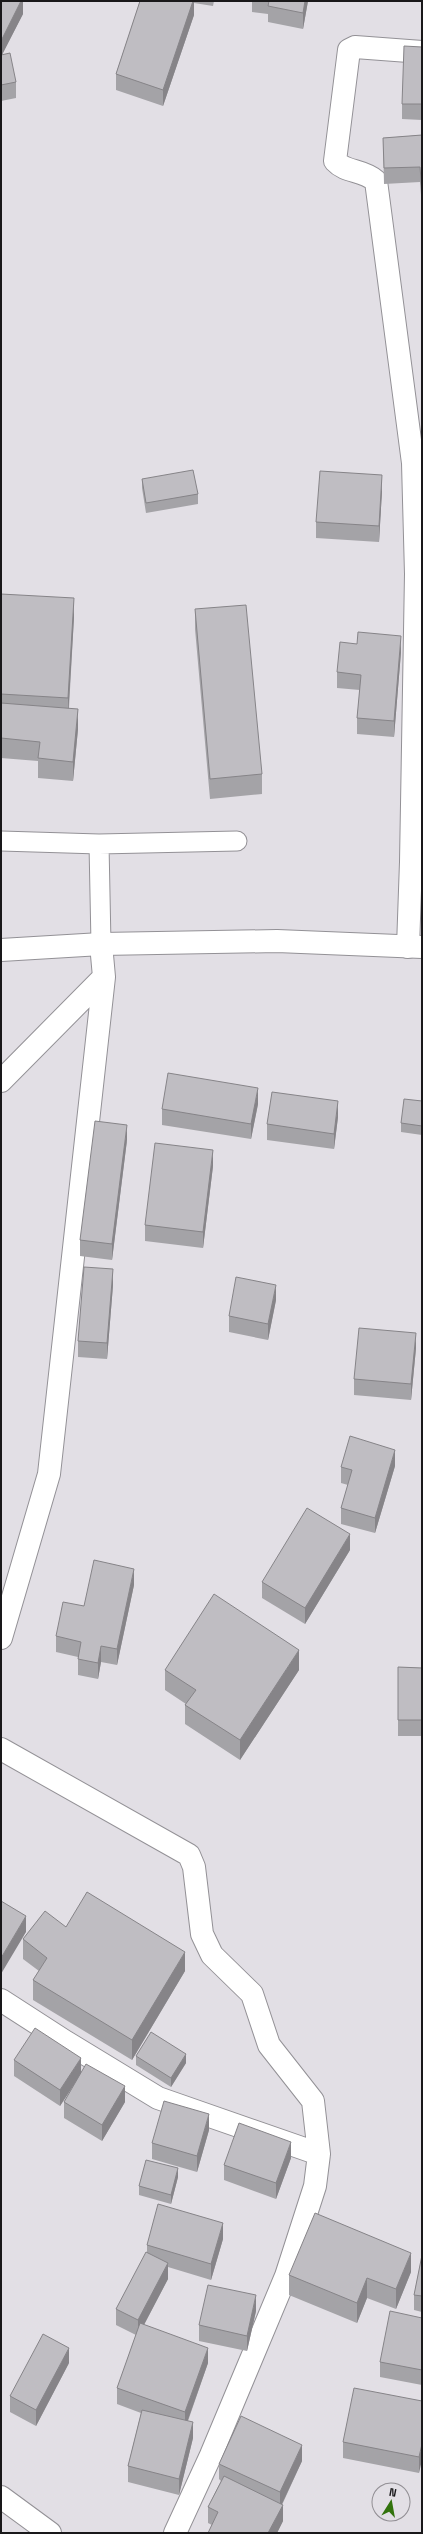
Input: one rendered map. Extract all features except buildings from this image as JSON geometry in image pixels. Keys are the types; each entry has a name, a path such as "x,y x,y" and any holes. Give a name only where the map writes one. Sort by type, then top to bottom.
{"street":[{"path":"1,950 101,944 276,941 415,947 411,862 416,574 413,463 376,181 368,173 340,167 334,161 349,50 356,47 422,52"},
{"path":"1,1638 49,1474 104,977 101,944"},
{"path":"1,1081 104,977"},
{"path":"1,1749 189,1855 194,1867 202,1934 212,1955 252,1994 269,2045 313,2102 319,2154 316,2186 286,2276 211,2455 175,2533"},
{"path":"1,2000 66,2042 158,2098 319,2154"},
{"path":"1,2497 50,2533"}],"lane":[{"path":"1,841 99,844 236,841"},
{"path":"99,844 101,944"}]}
